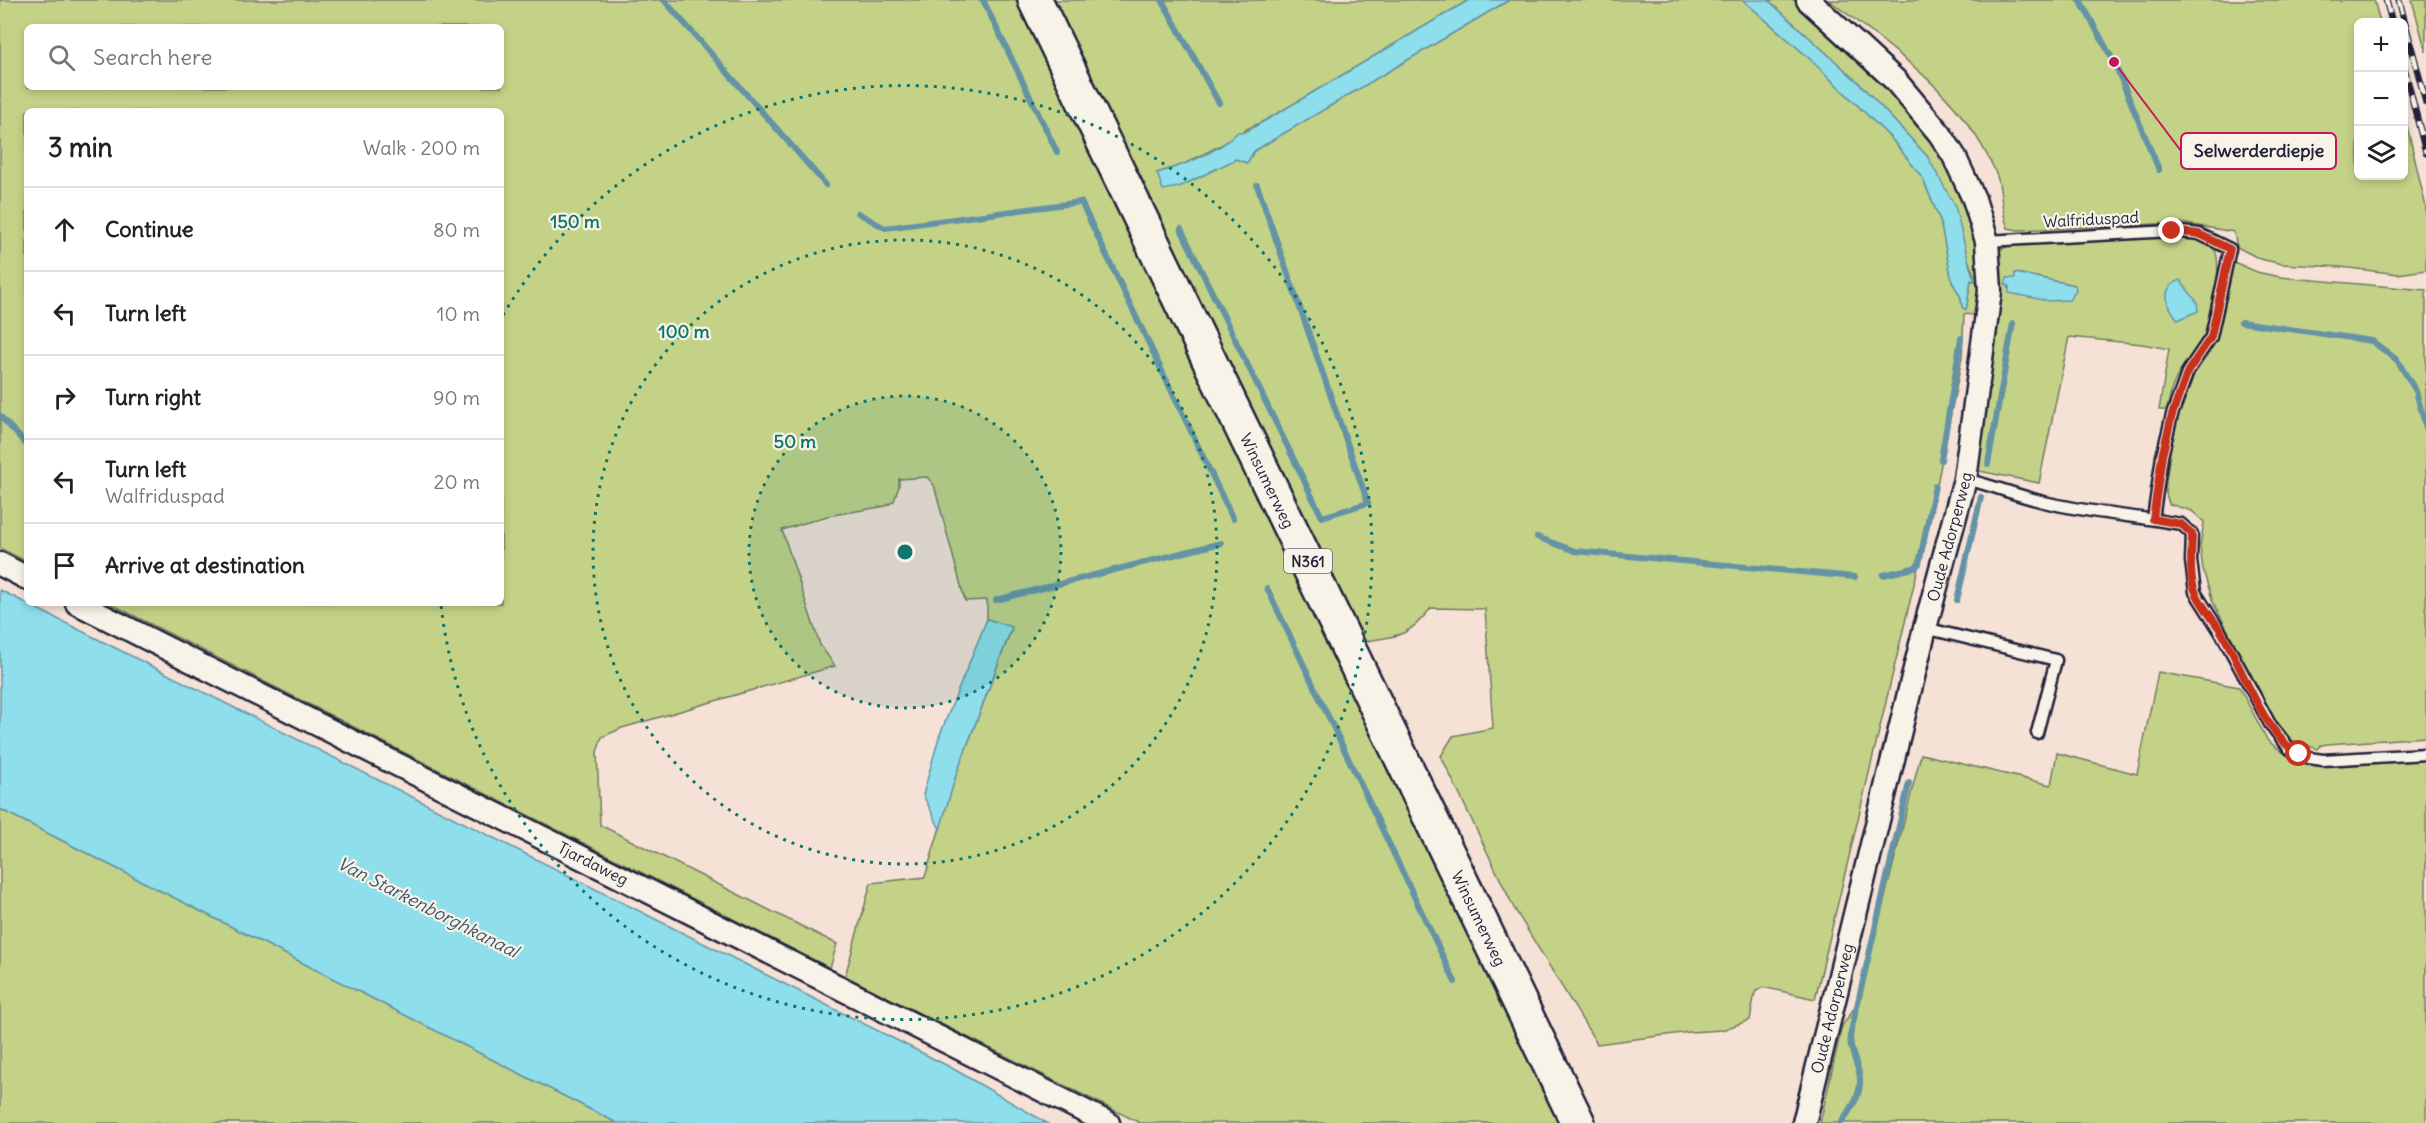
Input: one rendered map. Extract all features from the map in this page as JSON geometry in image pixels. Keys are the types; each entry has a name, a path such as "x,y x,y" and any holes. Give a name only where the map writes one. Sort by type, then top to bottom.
{"main road":[{"name":"Winsumerweg","path":"1035,0 1578,1123"}],"street":[{"name":"Oude Adorperweg","path":"1804,1123 1925,628 1965,479 1990,291 1987,241 1965,177 1940,134 1895,80 1808,0"},
{"path":"0,564 24,576"},
{"name":"Tjardaweg","path":"83,606 1108,1123"}],"lane":[{"name":"Walfriduspad","path":"1987,241 2172,231 2199,234 2230,249 2211,337 2188,371 2172,415 2161,465 2153,519"},
{"path":"1965,479 2011,494 2055,504 2181,524 2192,534 2191,561 2195,592 2222,633 2270,724 2290,749 2309,758 2323,760 2426,754"},
{"path":"1925,628 2056,660 2037,733"}],"green space":[{"path":"0,0 1021,0 1564,1123 1140,1123 845,976 871,883 925,877 956,775 1012,628 987,619 987,600 965,601 934,485 927,477 899,479 894,501 886,506 827,516 782,530 820,645 835,666 622,728 602,737 597,752 600,825 837,944 830,968 115,606 504,606 504,108 24,108 24,560 0,548"},
{"path":"1053,0 1469,0 1231,140 1182,165 1157,173 1179,187 1236,159 1247,163 1254,151 1509,0 1743,0 1809,58 1891,138 1922,177 1940,220 1952,281 1961,298 1962,307 1966,310 1971,280 1974,281 1974,275 1927,156 1857,81 1768,0 1794,0 1894,91 1949,159 1980,250 1981,316 1964,314 1962,358 1933,505 1815,999 1763,987 1755,992 1750,1020 1722,1030 1597,1044 1514,908 1441,756 1453,736 1493,728 1485,609 1431,608 1416,625 1402,634 1365,641"},
{"path":"1829,0 2374,0 2379,18 2354,18 2354,180 2408,180 2408,130 2426,207 2426,270 2398,274 2341,267 2282,264 2260,259 2237,247 2234,232 2181,223 2018,230 2008,228 1997,175 1972,129 1936,87 1895,51"},
{"path":"2412,0 2426,0 2426,52"},
{"path":"2159,235 2187,236 2201,239 2212,246 2218,263 2216,290 2204,336 2177,377 2167,410 2159,410 2169,349 2069,337 2039,483 1974,470 1999,314 2000,250 2014,243","holes":["2016,273 2075,285 2008,288 2016,278"]},
{"path":"2234,262 2257,272 2280,277 2426,290 2426,737 2328,744 2321,745 2318,749 2292,741 2281,732 2213,602 2203,570 2200,546 2204,522 2192,511 2169,504 2165,490 2171,443 2182,402 2192,375 2210,349 2222,319"},
{"path":"2158,672 2239,687 2268,741 2295,761 2306,765 2333,766 2426,760 2426,1123 1820,1123 1842,1026 1859,1001 1921,754 2051,785 2057,753 2137,774"},
{"path":"0,809 617,1123 0,1123"}],"water":[{"path":"1469,0 1509,0 1254,151 1247,163 1236,159 1179,187 1163,190 1157,173 1211,152 1238,132 1245,132 1268,119"},
{"path":"1743,0 1768,0 1857,81 1927,156 1955,206 1975,281 1971,280 1966,310 1962,307 1961,298 1952,281 1940,220 1922,177 1891,138 1809,58"},
{"path":"2015,273 2075,285 2076,291 2069,300 2048,301 2009,293 2009,286 2005,284 2007,278 2015,278"},
{"path":"2180,280 2197,302 2198,311 2178,320 2168,304 2167,293 2173,284"},
{"name":"Van Starkenborghkanaal","path":"0,590 24,602 24,606 32,606 950,1067 1047,1123 617,1123 0,809"},
{"path":"987,619 1012,627 956,775 940,829 923,795 939,737"}],"waterway":[{"path":"664,0 826,185"},
{"path":"983,0 1057,152"},
{"path":"1162,0 1219,103"},
{"path":"2080,0 2114,62 2159,170"},
{"path":"1181,229 1322,517 1368,503 1257,185"},
{"path":"858,213 885,228 1081,202 1233,519"},
{"path":"2241,322 2372,341 2397,360 2416,391 2426,428"},
{"path":"1988,464 2013,323"},
{"path":"1941,460 1961,338"},
{"path":"0,416 24,442"},
{"path":"1883,575 1914,568 1919,564 1935,486"},
{"path":"1957,600 1981,497"},
{"path":"1537,537 1575,551 1855,577"},
{"path":"996,600 1221,543"},
{"path":"1267,588 1455,982"},
{"path":"1841,1123 1859,1091 1860,1077 1851,1049 1850,1036 1909,783"}],"railway":[{"path":"2386,0 2391,18"},
{"path":"2399,0 2426,103"},
{"path":"2405,72 2426,153"}],"place":[{"name":"Selwerderdiepje","path":"2114,62"}],"route":[{"path":"2172,231 2199,234 2230,249 2211,337 2188,371 2172,415 2162,456 2153,519 2181,524 2192,534 2191,561 2195,592 2222,633 2270,724 2290,749 2299,754"}]}
